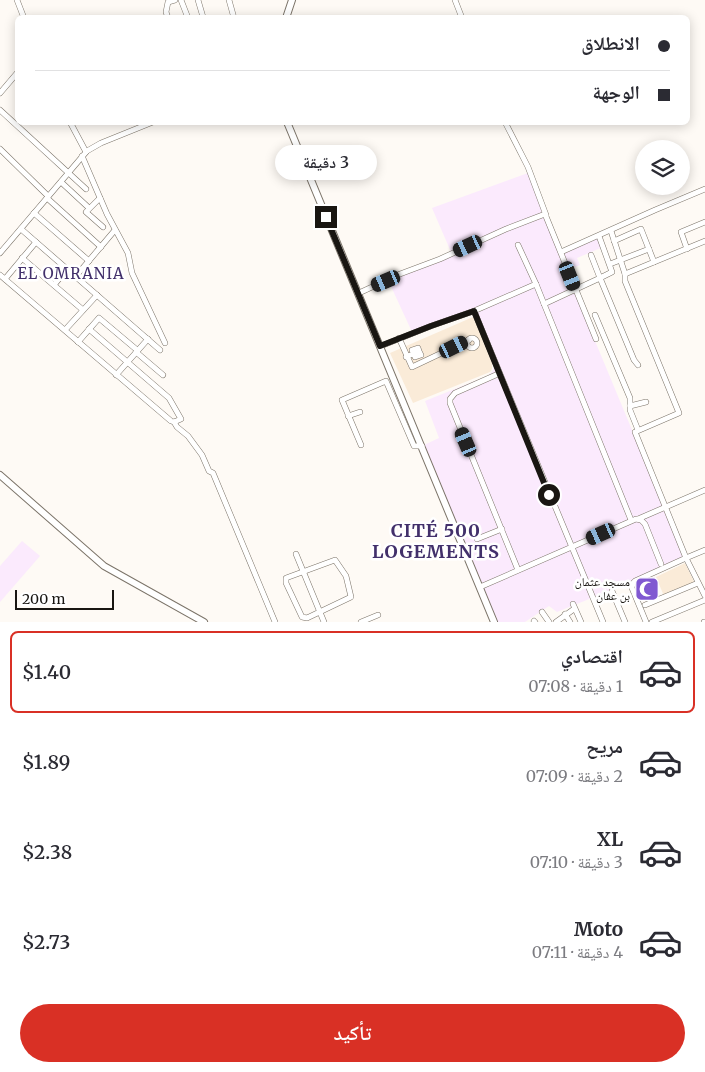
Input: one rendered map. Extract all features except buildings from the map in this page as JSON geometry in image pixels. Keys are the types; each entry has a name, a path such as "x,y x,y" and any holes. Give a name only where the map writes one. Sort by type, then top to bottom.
{"main road":[{"path":"287,15 292,0"},
{"path":"288,125 494,622"},
{"path":"0,475 104,566 204,622"}],"street":[{"path":"16,0 23,15"},
{"path":"167,15 168,2 175,0"},
{"path":"181,0 185,15"},
{"path":"198,0 202,15"},
{"path":"229,0 233,15"},
{"path":"455,0 461,15"},
{"path":"0,92 15,75"},
{"path":"0,110 15,124"},
{"path":"16,125 86,189"},
{"path":"71,125 100,198 128,253 132,273 165,344"},
{"path":"0,253 84,154 101,143 146,125"},
{"path":"507,125 528,167 596,339"},
{"path":"0,148 48,197 101,246"},
{"path":"61,182 89,208"},
{"path":"561,252 705,189"},
{"path":"100,198 86,212 103,227"},
{"path":"34,213 89,260"},
{"path":"358,293 532,218 542,214 547,215"},
{"path":"687,249 681,232 705,222"},
{"path":"21,228 160,350"},
{"path":"614,240 641,229 654,262"},
{"path":"76,276 115,230"},
{"path":"611,230 625,274 625,282 679,412 635,432 686,558 705,596"},
{"path":"544,304 612,272 599,236"},
{"path":"625,274 705,241"},
{"path":"36,242 2,277 174,422 188,436 202,455 209,471 215,478 275,622"},
{"path":"518,246 536,284 632,520"},
{"path":"610,264 649,249"},
{"path":"592,255 634,360 638,365"},
{"path":"22,258 83,310"},
{"path":"54,285 67,269"},
{"path":"380,346 474,311 536,284"},
{"path":"65,330 97,295"},
{"path":"474,311 498,374 603,622"},
{"path":"595,315 630,398 630,406 638,430"},
{"path":"78,342 99,318 163,375"},
{"path":"89,329 169,398 181,418 174,422"},
{"path":"399,338 412,367 469,340"},
{"path":"116,374 148,339"},
{"path":"406,357 416,352"},
{"path":"498,374 455,393 450,399 450,403 518,570"},
{"path":"361,445 342,399 386,380 414,446 422,446"},
{"path":"630,406 646,402"},
{"path":"348,416 360,412"},
{"path":"480,588 632,520 705,490"},
{"path":"638,519 645,524 661,564"},
{"path":"477,539 502,529"},
{"path":"646,622 632,588 633,582 705,550"},
{"path":"296,554 324,622"},
{"path":"335,560 346,576 352,597 320,613 302,618 286,583 286,578 335,560"},
{"path":"645,605 698,583"},
{"path":"612,591 625,622"},
{"path":"652,622 705,600"},
{"path":"556,622 574,606 581,622"},
{"path":"542,612 549,622"},
{"path":"361,622 378,614"},
{"path":"565,614 570,622"}],"shaded area":[{"path":"528,173 559,253 599,237 603,247 577,258 580,265 566,271 686,560 557,612 549,606 525,622 497,622 424,445 439,438 425,401 487,376 494,367 472,310 413,334 388,280 451,252 432,208"},
{"path":"473,317 492,363 490,372 413,403 390,353"},
{"path":"22,541 40,556 0,602 0,566"},
{"path":"685,563 695,584 664,596 656,577"}],"place":[{"name":"مسجد عثمان بن عفان","path":"647,589"}],"district":[{"name":"EL OMRANIA","path":"71,274"},
{"name":"CITÉ 500 LOGEMENTS","path":"436,541"}],"route":[{"path":"326,217 380,346 474,311 498,374 549,495"}]}
